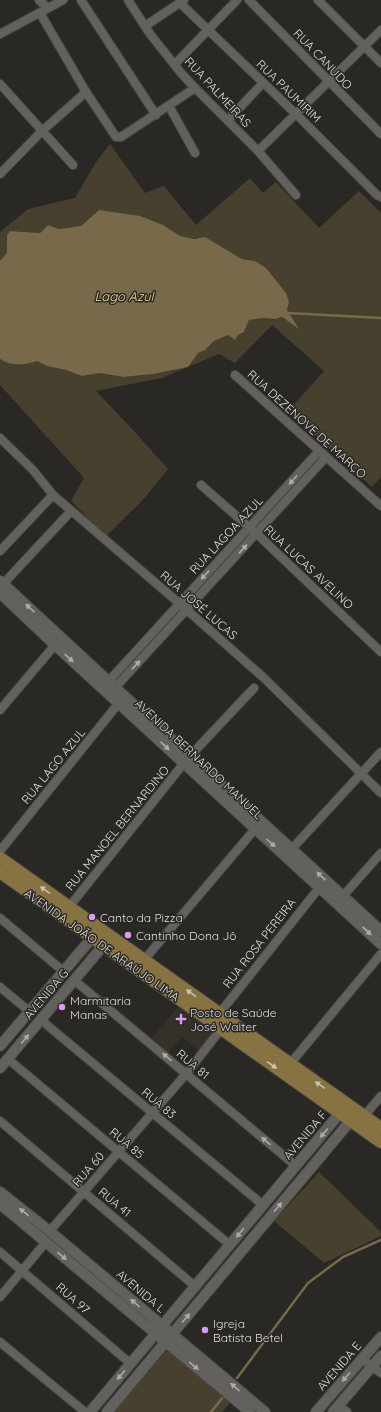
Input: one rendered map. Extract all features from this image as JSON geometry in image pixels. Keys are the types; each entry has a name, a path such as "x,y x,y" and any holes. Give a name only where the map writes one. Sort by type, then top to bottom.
{"main road":[{"name":"AVENIDA JOÃO DE ARAÚJO LIMA","path":"0,858 69,907 96,933"},
{"name":"AVENIDA JOÃO DE ARAÚJO LIMA","path":"0,872 96,933 221,1029 235,1032"},
{"name":"AVENIDA JOÃO DE ARAÚJO LIMA","path":"107,941 144,960 219,1014 235,1032 253,1044 340,1113 381,1128"},
{"name":"AVENIDA JOÃO DE ARAÚJO LIMA","path":"253,1044 290,1064 352,1107 357,1120 381,1142"}],"street":[{"path":"38,0 48,8"},
{"path":"0,34 63,0"},
{"path":"81,0 156,115"},
{"name":"RUA PALMEIRAS","path":"128,0 150,34 194,88 258,151 296,195"},
{"path":"175,64 237,0"},
{"name":"RUA CANUDO","path":"249,0 328,82 381,134"},
{"path":"318,0 381,63"},
{"path":"145,26 182,1"},
{"name":"RUA PAUMIRIM","path":"182,1 208,29 377,195 381,197"},
{"path":"40,13 86,92 114,135 119,138 156,115 194,88"},
{"path":"258,151 381,30"},
{"path":"228,120 263,83"},
{"path":"0,84 73,165"},
{"path":"0,174 42,131 86,92"},
{"path":"169,106 195,153"},
{"name":"RUA DEZENOVE DE MARÇO","path":"235,375 381,506"},
{"name":"RUA JOSÉ LUCAS","path":"1,442 33,470 53,495 263,677 381,794"},
{"name":"RUA LAGOA AZUL","path":"109,688 179,603 319,451"},
{"name":"RUA LAGOA AZUL","path":"109,688 187,610 326,458"},
{"name":"RUA LUCAS AVELINO","path":"201,485 257,534 381,652"},
{"path":"0,551 53,495"},
{"path":"1,586 70,510"},
{"name":"AVENIDA BERNARDO MANUEL","path":"1,586 288,853 319,888 381,944"},
{"name":"AVENIDA BERNARDO MANUEL","path":"38,622 55,645 109,688"},
{"path":"0,710 55,645"},
{"name":"RUA MANOEL BERNARDINO","path":"69,907 187,760 254,688"},
{"name":"RUA LAGO AZUL","path":"0,851 122,700"},
{"path":"288,853 381,752"},
{"name":"AVENIDA BERNARDO MANUEL","path":"231,800 255,829 342,896 381,931"},
{"path":"144,960 255,829"},
{"path":"342,896 381,853"},
{"name":"RUA ROSA PEREIRA","path":"219,1014 319,888"},
{"path":"0,918 63,971"},
{"name":"AVENIDA G","path":"0,1046 96,933"},
{"name":"AVENIDA G","path":"0,1068 107,941"},
{"path":"290,1064 381,954"},
{"name":"RUA 81","path":"74,980 296,1166"},
{"path":"0,987 29,1011"},
{"name":"RUA 83","path":"41,1020 263,1205"},
{"name":"RUA 60","path":"50,1232 186,1074 221,1029"},
{"name":"RUA 85","path":"8,1059 230,1245"},
{"path":"107,1412 172,1334 357,1120 381,1096"},
{"name":"AVENIDA F","path":"90,1412 340,1113 352,1107"},
{"name":"RUA 41","path":"0,1121 196,1287"},
{"name":"AVENIDA L","path":"0,1192 37,1228 46,1242 250,1412"},
{"name":"AVENIDA L","path":"0,1204 37,1228 50,1232 265,1412"},
{"path":"0,1297 46,1242"},
{"name":"RUA 97","path":"0,1252 131,1364"},
{"name":"AVENIDA E","path":"316,1412 381,1337"},
{"path":"0,1342 85,1412"},
{"name":"AVENIDA E","path":"340,1410 381,1356"},
{"path":"362,1359 381,1373"}],"shaded area":[{"path":"110,144 145,193 164,186 196,225 250,178 263,193 276,182 319,228 359,191 381,213 381,477 372,487 288,411 324,371 272,325 235,363 219,354 162,378 96,391 168,469 141,502 106,536 71,501 84,478 0,385 0,359 4,362 13,364 27,364 37,361 47,366 66,370 82,376 100,373 123,377 153,374 188,367 198,352 205,350 214,341 228,335 238,335 244,332 249,320 262,318 275,319 282,317 298,328 287,310 289,302 255,261 242,259 205,237 194,239 180,236 163,225 99,210 81,226 59,229 48,225 40,233 10,231 7,235 7,254 0,261 0,232 28,209 75,198 96,162"},
{"name":"Posto de Saúde José Walter","path":"178,1007 212,1031 213,1034 199,1051 182,1037 167,1054 150,1040"},
{"path":"319,1172 381,1232 381,1236 324,1263 274,1221"},
{"path":"168,1349 231,1402 222,1412 113,1412"}],"water":[{"name":"Lago Azul","path":"99,210 140,216 163,225 180,236 194,239 205,237 242,259 255,261 266,268 286,293 289,302 287,310 299,329 282,317 275,319 262,318 249,320 244,332 238,335 235,340 228,335 214,341 205,350 198,353 188,367 153,374 123,377 100,373 82,376 66,370 47,366 37,361 28,364 13,364 4,362 0,359 0,261 7,253 7,235 10,231 40,233 48,225 59,229 81,226"}],"waterway":[{"path":"288,313 381,318"},
{"path":"237,1378 308,1283 343,1257 381,1240"},
{"path":"211,1412 223,1397"}],"place":[{"name":"Canto da Pizza","path":"92,917"},
{"name":"Cantinho Dona Jô","path":"128,935"},
{"name":"Marmitaria Manas","path":"62,1007"},
{"name":"Posto de Saúde José Walter","path":"181,1019"},
{"name":"Igreja Batista Betel","path":"205,1330"}]}
